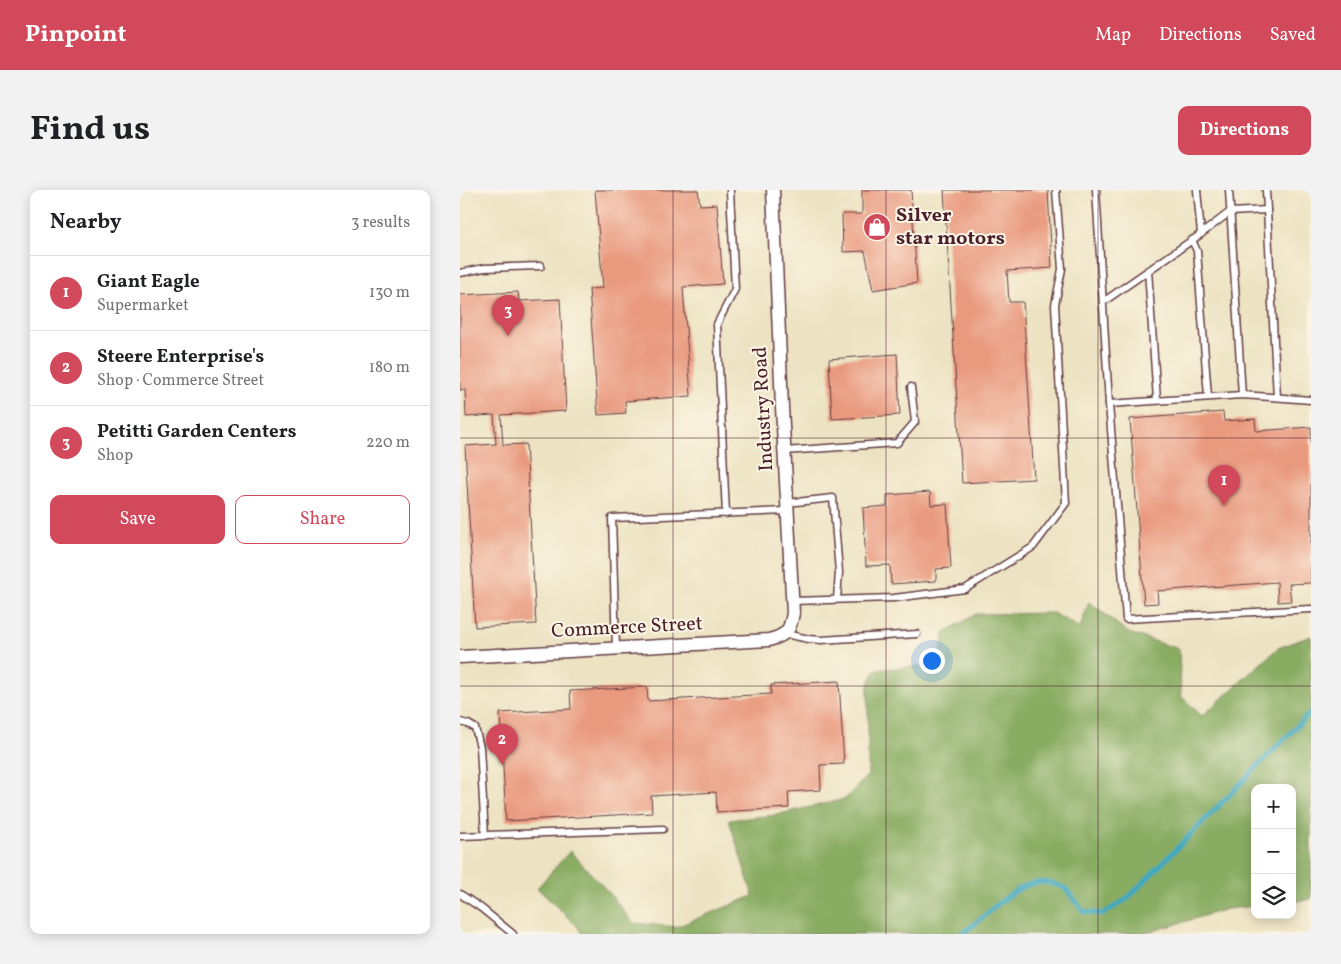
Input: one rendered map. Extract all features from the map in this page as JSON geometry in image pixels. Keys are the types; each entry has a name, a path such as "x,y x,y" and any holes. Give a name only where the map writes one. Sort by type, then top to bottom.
{"street":[{"name":"Industry Road","path":"773,190 793,613 788,630"},
{"name":"Commerce Street","path":"460,657 769,640 783,636 788,630"}],"lane":[{"path":"726,514 717,324 735,289 730,190"},
{"path":"792,601 894,598 965,588 1033,547 1066,503 1055,305 1062,269 1056,190"},
{"path":"1096,190 1109,404 1126,619 1311,609"},
{"path":"1197,190 1201,234"},
{"path":"1229,190 1242,395"},
{"path":"1266,190 1277,397"},
{"path":"1103,302 1230,212 1267,210"},
{"path":"1192,240 1197,251 1208,397"},
{"path":"460,273 484,268 541,266"},
{"path":"1148,270 1157,400"},
{"path":"784,451 897,443 915,422 912,387"},
{"path":"1109,404 1242,395 1311,400"},
{"path":"616,647 612,518 726,514 787,507 833,498 838,572 837,599"},
{"path":"788,630 809,639 821,640 916,634"},
{"path":"460,722 475,728 480,747 485,836"},
{"path":"460,836 663,829"},
{"path":"460,894 513,934"}],"green space":[{"path":"1089,602 1129,633 1179,649 1181,696 1202,716 1278,648 1311,636 1311,899 1296,901 1296,784 1251,784 1251,906 1227,909 1143,934 582,934 577,926 537,888 570,851 610,894 633,923 676,927 753,896 729,820 775,815 845,799 868,775 868,686 875,670 928,665 938,662 945,632 976,614 1053,613 1080,628"}],"building":[{"path":"595,190 698,190 700,205 717,204 723,284 683,287 691,396 625,401 626,413 598,415 589,289 603,288"},
{"path":"862,190 911,190 917,283 873,290 865,251 843,252 842,214 862,214"},
{"path":"944,190 1048,190 1052,268 1007,271 1009,302 1023,302 1034,479 962,483"},
{"path":"518,292 519,301 560,299 566,411 501,415 503,445 526,444 536,624 475,627 465,446 496,444 494,415 466,417 465,389 460,390 460,295"},
{"path":"897,354 900,415 832,419 829,359"},
{"path":"1223,412 1224,421 1255,419 1256,431 1311,427 1311,583 1289,584 1291,601 1278,602 1277,582 1157,591 1158,603 1144,604 1130,419"},
{"path":"930,492 931,505 947,504 951,568 936,569 936,581 891,584 890,565 866,566 863,508 887,506 887,495"},
{"path":"839,681 844,764 820,765 821,790 788,792 789,808 717,812 716,792 651,796 652,813 506,821 500,713 571,709 570,691 647,687 648,701 771,694 771,685"}],"waterway":[{"path":"961,934 1016,891 1040,882 1062,887 1069,892 1084,912 1103,914 1127,899 1311,712"}],"place":[{"name":"Silver star motors","path":"877,227"},
{"name":"Petitti Garden Centers","path":"508,336"},
{"name":"Giant Eagle","path":"1224,506"},
{"name":"Steere Enterprise's","path":"502,765"}]}
